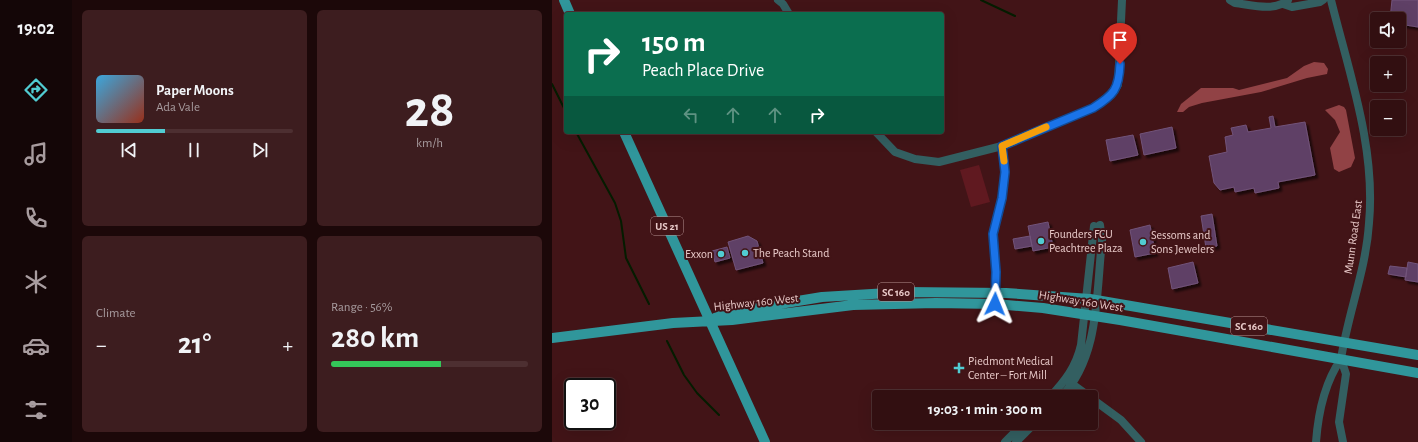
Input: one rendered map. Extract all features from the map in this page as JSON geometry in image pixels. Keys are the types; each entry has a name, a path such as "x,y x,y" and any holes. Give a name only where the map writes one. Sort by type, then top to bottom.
{"main road":[{"path":"564,0 569,12"},
{"name":"US 21","path":"625,134 765,442"},
{"name":"Highway 160 West","path":"709,320 731,312 822,297 905,292 996,293 1090,308 1344,342 1418,355"},
{"name":"Highway 160 West","path":"709,320 732,320 853,305 936,303 995,304 1043,308 1090,308 1341,359 1418,373"},
{"name":"SC 160","path":"552,338 709,320"}],"street":[{"path":"878,134 895,152 915,159 939,162 1002,146 1093,108 1113,93 1118,85 1120,76 1122,0"},
{"path":"1230,0 1234,3 1268,7 1286,2 1292,8 1323,0"},
{"name":"Munn Road East","path":"1331,0 1363,128 1370,175 1369,224 1364,258 1341,359"},
{"path":"781,2 788,12"},
{"path":"995,304 996,272 993,234 1002,198 1005,172 1002,146"},
{"path":"1065,390 1079,356 1090,308 1097,226"},
{"path":"1316,442 1317,430 1332,371 1341,359"},
{"path":"1341,359 1346,374 1339,422 1343,442"},
{"path":"1059,390 1069,382"},
{"path":"1069,382 1081,390"},
{"path":"1098,402 1121,420 1141,442"},
{"path":"1005,442 1017,430"},
{"path":"1016,442 1028,430"}],"shaded area":[{"path":"1314,62 1324,63 1328,69 1327,74 1307,78 1261,92 1202,103 1189,107 1183,112 1177,112 1181,104 1201,88 1233,88 1239,90 1287,78 1304,66"},
{"path":"1339,105 1344,107 1346,110 1355,158 1351,167 1339,172 1334,169 1330,148 1340,132 1335,120 1325,110"},
{"path":"979,165 990,202 971,207 960,170"}],"building":[{"path":"1392,0 1418,0 1418,27 1406,25 1406,12 1391,12"},
{"path":"1273,116 1275,127 1305,122 1315,175 1278,182 1279,188 1255,193 1254,188 1235,192 1234,187 1220,190 1214,183 1209,156 1227,152 1225,137 1233,135 1231,128 1246,125 1248,132 1271,128 1269,117"},
{"path":"1172,127 1176,148 1144,155 1140,134"},
{"path":"1133,135 1138,155 1110,161 1106,140"},
{"path":"1212,214 1217,246 1206,248 1201,216"},
{"name":"Founders FCU Peachtree Plaza","path":"1048,222 1053,247 1033,251 1028,226"},
{"path":"1150,225 1155,253 1135,257 1130,230"},
{"name":"The Peach Stand","path":"748,236 757,241 763,263 736,270 728,242"},
{"path":"1030,236 1032,246 1015,249 1013,239"},
{"path":"727,247 730,258 715,262 712,251"},
{"path":"1193,262 1198,283 1172,289 1168,268"},
{"path":"1408,262 1418,264 1418,282 1405,280"},
{"path":"1390,266 1407,268 1406,277 1388,274"}],"waterway":[{"path":"981,0 1015,16"},
{"path":"552,84 564,108"},
{"path":"577,134 615,203 621,221 626,258 649,304"},
{"path":"667,341 684,375 697,393 719,415"}],"slow traffic":[{"path":"1004,161 1002,146 1046,127"}],"place":[{"name":"Founders FCU Peachtree Plaza","path":"1041,241"},
{"name":"Sessoms and Sons Jewelers","path":"1143,242"},
{"name":"The Peach Stand","path":"745,253"},
{"name":"Exxon","path":"721,254"},
{"name":"Piedmont Medical Center – Fort Mill","path":"959,368"}],"route":[{"path":"995,304 996,272 993,234 1002,198 1005,172 1002,146 1041,128 1093,108 1106,100 1118,85 1120,64"}]}
